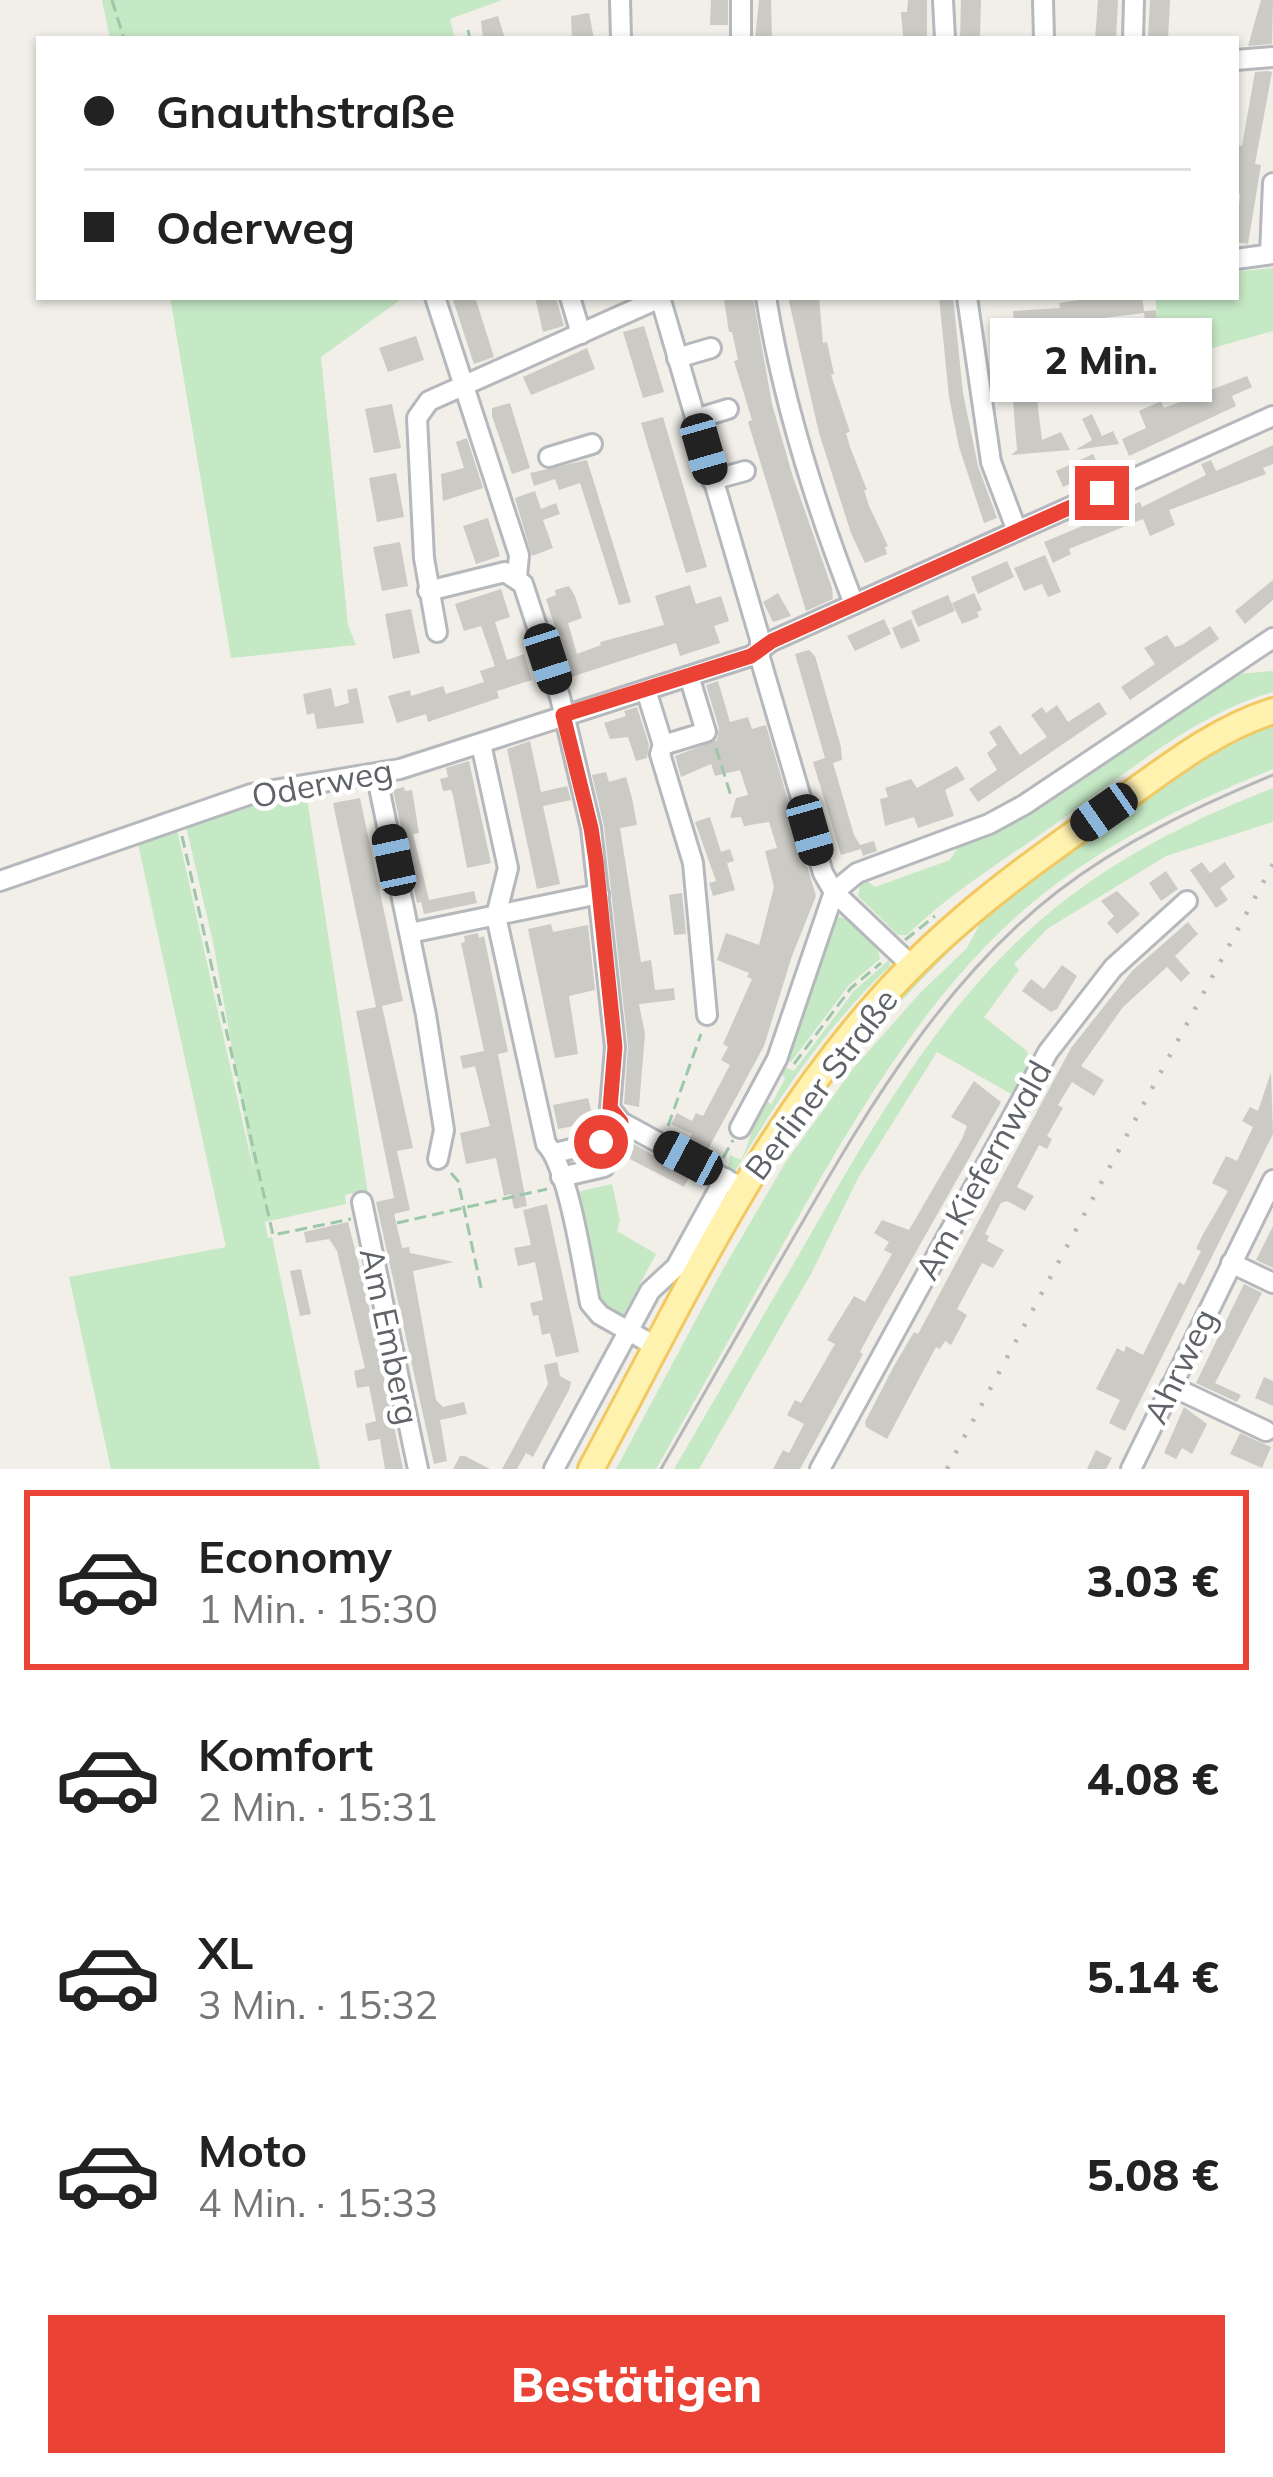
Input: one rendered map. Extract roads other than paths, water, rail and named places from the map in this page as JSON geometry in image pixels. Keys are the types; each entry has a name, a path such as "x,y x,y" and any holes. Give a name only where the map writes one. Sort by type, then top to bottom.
{"main road":[{"name":"Berliner Straße","path":"591,1469 657,1347 728,1180 813,1084 904,957 1212,739 1273,711"}],"street":[{"path":"620,0 621,36"},
{"path":"741,0 741,36"},
{"path":"943,0 945,36"},
{"path":"1042,0 1045,36"},
{"path":"1133,0 1133,36"},
{"path":"1239,60 1273,57"},
{"path":"1239,259 1271,254 1273,184"},
{"path":"436,300 519,555 517,577 531,607 563,715 591,828 615,1047 610,1108 621,1122 728,1180 676,1267 650,1291 554,1469"},
{"path":"571,300 580,334"},
{"path":"436,632 428,591 417,418 429,401 654,300"},
{"path":"661,300 823,873 834,892 904,957"},
{"path":"767,300 787,403 811,487 854,604"},
{"path":"967,300 992,462 1017,531"},
{"path":"677,358 710,348"},
{"path":"695,419 728,409"},
{"name":"Oderweg","path":"0,881 250,794 400,769 689,676 760,650 1273,416"},
{"path":"549,457 592,444"},
{"path":"712,480 745,471"},
{"path":"428,591 505,572 517,577"},
{"path":"740,1128 777,1059 834,892 857,874 1024,806 1273,638"},
{"path":"663,745 706,732 689,676"},
{"path":"646,690 693,863 707,1015"},
{"path":"482,744 508,868 496,916 546,1144 555,1153 590,1303 596,1312 657,1347"},
{"path":"379,787 444,1130 438,1159"},
{"path":"410,933 599,894"},
{"name":"Am Kiefernwald","path":"820,1469 1048,1052 1113,968 1187,901"},
{"path":"555,1153 601,1142 621,1122"},
{"path":"562,1181 604,1167"},
{"name":"Ahrweg","path":"1130,1469 1273,1180"},
{"name":"Am Emberg","path":"363,1209 418,1469"},
{"path":"1231,1263 1273,1283"},
{"path":"1171,1386 1266,1431"}],"tram line":[{"path":"661,1469 855,1133 914,1045 980,963 1057,892 1108,857 1188,813 1273,775"}],"railway":[{"path":"947,1469 1273,864"}]}
